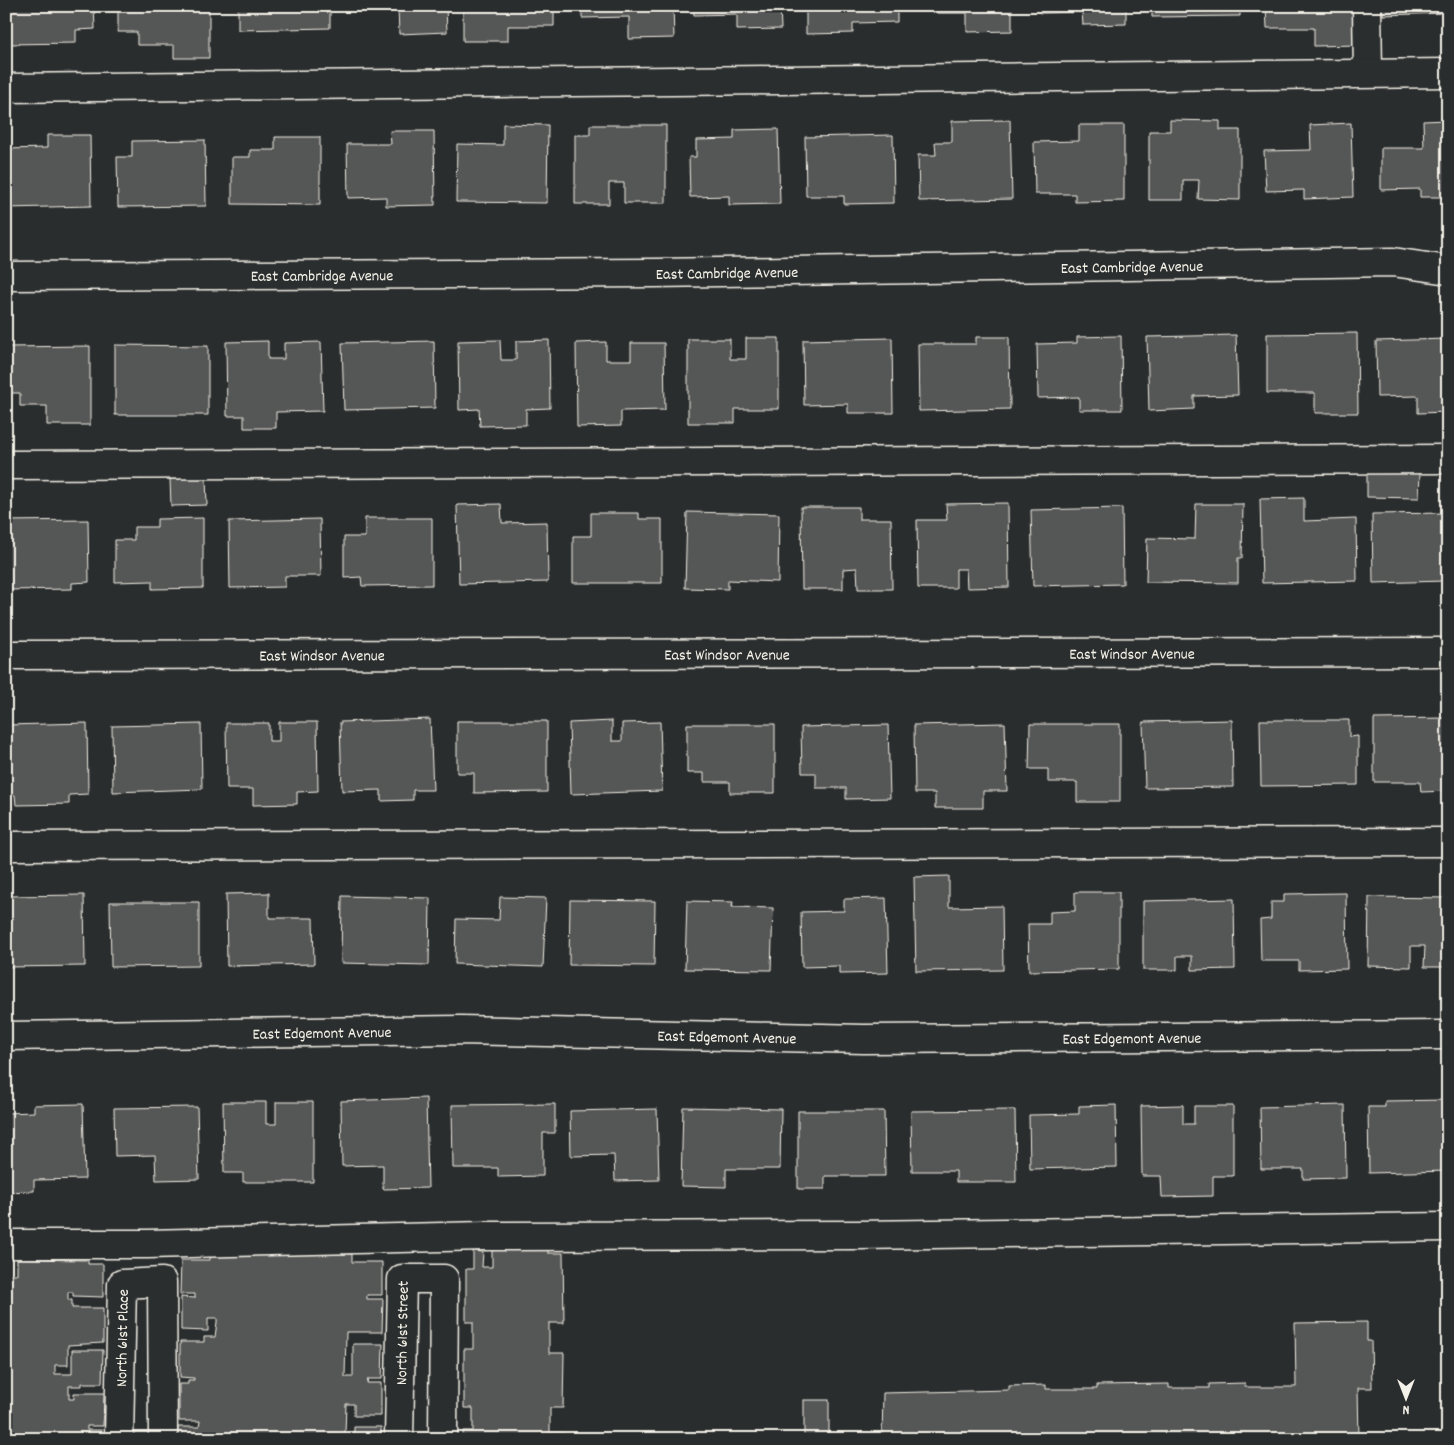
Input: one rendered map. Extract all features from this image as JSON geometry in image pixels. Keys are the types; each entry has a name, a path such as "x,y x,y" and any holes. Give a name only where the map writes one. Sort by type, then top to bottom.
{"street":[{"path":"1367,6 1368,74"},
{"path":"6,88 1448,73"},
{"name":"East Cambridge Avenue","path":"6,276 664,272 1393,262 1448,270"},
{"path":"6,465 1448,459"},
{"name":"East Windsor Avenue","path":"6,655 1448,652"},
{"path":"6,846 1448,842"},
{"name":"East Edgemont Avenue","path":"6,1036 460,1030 864,1039 1448,1035"},
{"path":"6,1244 147,1244 486,1236 858,1235 1448,1228"},
{"name":"North 61st Street","path":"399,1439 402,1279 444,1279 443,1439"},
{"name":"North 61st Place","path":"119,1439 122,1284 162,1282 163,1439"}],"building":[{"path":"6,6 94,6 95,29 76,30 76,43 6,44"},
{"path":"118,6 209,6 209,58 174,58 174,45 137,45 137,32 118,32"},
{"path":"238,6 330,6 330,28 238,30"},
{"path":"352,6 446,6 447,32 399,34 398,8 352,9"},
{"path":"463,6 554,6 554,26 508,26 508,41 463,41"},
{"path":"582,6 673,6 674,38 629,39 629,17 582,18"},
{"path":"693,6 780,6 781,29 737,30 737,14 694,15"},
{"path":"806,6 897,6 897,22 853,23 853,33 806,34"},
{"path":"937,6 1012,6 1012,31 967,32 967,13 937,13"},
{"path":"1040,6 1126,6 1126,24 1083,25 1082,12 1040,13"},
{"path":"1152,6 1240,6 1240,16 1152,17"},
{"path":"1266,6 1357,6 1358,45 1314,46 1314,28 1267,28"},
{"path":"1382,6 1448,6 1448,13 1383,15"},
{"path":"1010,120 1012,199 919,201 918,155 936,155 935,142 952,142 952,121"},
{"path":"1170,120 1220,121 1220,130 1240,130 1240,200 1198,199 1199,180 1183,180 1183,200 1149,200 1149,131 1170,131"},
{"path":"1448,120 1448,197 1420,197 1420,189 1381,190 1381,148 1424,148 1423,121"},
{"path":"1351,123 1353,197 1304,199 1304,190 1266,191 1264,151 1311,150 1310,125"},
{"path":"503,124 548,125 547,203 456,202 457,144 503,145"},
{"path":"590,125 666,125 666,203 624,203 624,183 609,183 609,204 575,204 575,135 590,135"},
{"path":"1079,125 1124,125 1124,201 1075,202 1075,194 1035,194 1034,142 1079,141"},
{"path":"778,129 780,204 729,205 729,196 690,197 689,157 696,157 696,140 734,139 734,130"},
{"path":"390,131 434,131 435,205 386,206 386,197 348,198 347,144 391,144"},
{"path":"47,135 90,135 91,206 6,208 6,149 47,148"},
{"path":"893,135 894,203 844,204 844,196 806,196 805,137"},
{"path":"275,137 320,137 320,205 232,204 232,157 250,157 250,150 275,150"},
{"path":"205,140 206,206 118,207 117,157 132,157 132,141"},
{"path":"1357,333 1358,413 1315,413 1315,393 1267,393 1267,334"},
{"path":"1236,335 1238,395 1194,396 1194,409 1149,411 1147,337"},
{"path":"1121,336 1122,410 1079,410 1079,397 1038,398 1037,344 1077,343 1077,337"},
{"path":"976,337 1009,337 1010,409 919,411 918,344 976,344"},
{"path":"746,338 779,338 779,409 735,409 735,423 688,423 688,339 730,339 730,359 746,359"},
{"path":"892,338 893,413 848,413 848,404 804,405 803,340"},
{"path":"1448,339 1448,412 1418,413 1418,396 1377,397 1376,341"},
{"path":"500,340 501,360 516,360 516,341 549,340 550,408 526,409 526,425 480,426 479,409 459,410 458,341"},
{"path":"268,341 268,359 284,359 284,343 321,342 323,411 276,412 276,428 244,428 244,416 227,416 226,342"},
{"path":"434,341 435,408 344,410 342,343"},
{"path":"606,342 606,360 631,360 631,343 664,343 665,410 621,411 621,426 577,427 576,343"},
{"path":"115,345 208,346 208,415 115,415"},
{"path":"90,346 90,425 47,425 47,406 20,406 20,393 6,393 6,347"},
{"path":"1367,473 1420,473 1419,498 1367,497"},
{"path":"206,478 207,505 171,506 170,479"},
{"path":"1304,498 1304,521 1356,519 1357,581 1262,583 1260,499"},
{"path":"1008,503 1009,587 967,588 966,569 956,569 956,588 918,588 917,520 947,520 946,504"},
{"path":"501,504 502,523 547,522 548,582 459,584 457,505"},
{"path":"1196,504 1243,504 1242,558 1238,558 1238,583 1146,582 1147,538 1195,539"},
{"path":"801,507 859,507 859,519 891,519 892,589 858,589 857,568 843,569 843,589 802,589"},
{"path":"1122,508 1123,584 1033,586 1031,510"},
{"path":"687,512 779,514 778,582 728,580 728,589 685,588"},
{"path":"591,513 639,513 639,519 662,519 662,583 573,583 573,536 591,536"},
{"path":"1448,513 1448,572 1445,572 1445,581 1373,583 1372,514"},
{"path":"203,518 203,588 152,589 152,581 115,582 115,540 134,540 134,527 157,527 157,519"},
{"path":"365,518 432,518 432,585 362,586 361,577 344,578 344,537 365,537"},
{"path":"320,519 321,576 285,576 285,587 230,588 229,521"},
{"path":"88,520 89,582 72,583 72,589 6,590 6,521"},
{"path":"1448,718 1448,791 1421,792 1420,782 1374,782 1374,719"},
{"path":"430,719 433,790 413,790 413,800 381,801 381,790 342,791 340,722"},
{"path":"1232,720 1233,787 1145,788 1143,722"},
{"path":"1260,720 1349,720 1349,737 1358,736 1358,785 1261,786"},
{"path":"457,721 547,721 547,792 474,793 474,773 457,773"},
{"path":"612,721 612,741 622,741 622,723 660,722 662,791 571,794 569,723"},
{"path":"279,722 317,722 318,791 297,792 297,804 253,805 253,789 227,789 226,723 269,723 269,741 279,741"},
{"path":"87,723 88,794 69,795 69,804 16,805 15,795 6,795 6,725"},
{"path":"1005,723 1007,791 983,791 983,808 935,808 935,793 915,793 914,725"},
{"path":"201,724 202,789 113,792 112,726"},
{"path":"687,724 775,724 775,793 730,793 730,782 704,782 704,773 687,773"},
{"path":"1030,724 1120,724 1120,802 1077,802 1077,782 1048,782 1048,769 1029,769"},
{"path":"888,725 890,798 846,799 846,788 816,788 816,773 802,773 801,727"},
{"path":"949,876 949,907 1002,906 1003,970 916,971 914,877"},
{"path":"1075,892 1119,892 1119,969 1029,971 1028,924 1050,924 1050,912 1075,911"},
{"path":"269,893 269,918 313,918 314,964 227,966 226,894"},
{"path":"1346,893 1347,969 1299,970 1299,961 1261,961 1260,920 1271,919 1271,902 1284,902 1284,894"},
{"path":"84,895 85,966 6,967 6,896"},
{"path":"342,896 430,898 429,965 341,963"},
{"path":"500,897 546,898 543,967 455,964 456,919 499,920"},
{"path":"1369,897 1448,898 1448,967 1424,967 1425,946 1411,946 1411,967 1368,966"},
{"path":"886,898 888,973 839,974 839,966 802,967 801,912 844,911 844,899"},
{"path":"1234,899 1235,969 1192,970 1192,956 1177,956 1177,970 1143,970 1143,901"},
{"path":"570,900 655,901 654,966 569,965"},
{"path":"687,901 733,902 732,907 773,908 771,970 685,969"},
{"path":"110,902 199,902 199,966 111,967"},
{"path":"426,1098 428,1188 383,1189 383,1165 342,1166 341,1101"},
{"path":"1448,1100 1448,1171 1369,1173 1368,1107 1385,1107 1385,1101"},
{"path":"223,1102 266,1102 266,1124 276,1124 276,1102 313,1102 313,1182 243,1182 243,1173 224,1173"},
{"path":"83,1104 85,1179 34,1180 34,1191 6,1192 6,1113 34,1112 34,1105"},
{"path":"555,1104 555,1133 543,1133 543,1176 498,1177 498,1168 453,1168 452,1105"},
{"path":"1116,1105 1117,1167 1030,1169 1029,1115 1079,1114 1079,1106"},
{"path":"1183,1105 1183,1124 1194,1124 1194,1106 1233,1106 1233,1176 1213,1176 1213,1196 1162,1197 1161,1176 1142,1176 1141,1106"},
{"path":"1345,1105 1346,1178 1303,1179 1303,1169 1261,1169 1260,1107"},
{"path":"197,1107 199,1179 156,1180 155,1155 115,1156 114,1108"},
{"path":"683,1107 781,1109 780,1169 726,1169 726,1187 681,1186"},
{"path":"657,1109 659,1180 615,1181 614,1155 571,1156 570,1111"},
{"path":"1015,1110 1016,1182 956,1182 956,1171 912,1171 911,1111"},
{"path":"798,1111 884,1111 885,1176 825,1176 825,1189 798,1189"},
{"path":"492,1249 548,1250 548,1253 563,1253 564,1323 549,1323 549,1353 564,1353 563,1408 550,1408 550,1433 564,1433 564,1439 463,1439 463,1431 473,1431 473,1408 464,1408 464,1349 473,1349 473,1322 466,1322 466,1269 473,1269 473,1251 483,1252 482,1267 492,1267"},
{"path":"210,1253 352,1254 352,1262 382,1262 382,1295 367,1295 367,1299 383,1299 382,1332 346,1332 345,1377 353,1377 353,1344 383,1344 382,1379 368,1379 367,1383 381,1383 381,1416 354,1416 354,1404 346,1404 345,1434 354,1434 354,1427 381,1427 381,1439 178,1439 178,1427 199,1427 200,1421 179,1421 179,1384 188,1384 188,1380 194,1380 194,1378 180,1377 180,1342 204,1342 204,1337 215,1337 217,1322 217,1318 208,1318 208,1331 181,1330 181,1297 195,1298 195,1294 180,1294 181,1260 210,1260"},
{"path":"17,1259 88,1260 88,1264 103,1264 103,1297 73,1296 73,1292 68,1292 68,1300 72,1300 72,1308 103,1308 103,1343 68,1345 68,1365 55,1365 55,1374 72,1374 72,1350 103,1350 102,1383 82,1383 82,1386 69,1386 69,1399 74,1399 74,1393 104,1393 103,1426 87,1426 87,1430 102,1430 102,1439 6,1439 6,1274 17,1274"},
{"path":"1367,1322 1367,1341 1371,1341 1372,1388 1358,1388 1359,1439 882,1439 883,1393 1009,1390 1009,1386 1046,1385 1046,1389 1097,1389 1097,1385 1169,1384 1169,1388 1209,1388 1209,1384 1245,1383 1245,1387 1296,1387 1295,1323"},
{"path":"804,1400 829,1400 829,1439 804,1439"}]}
